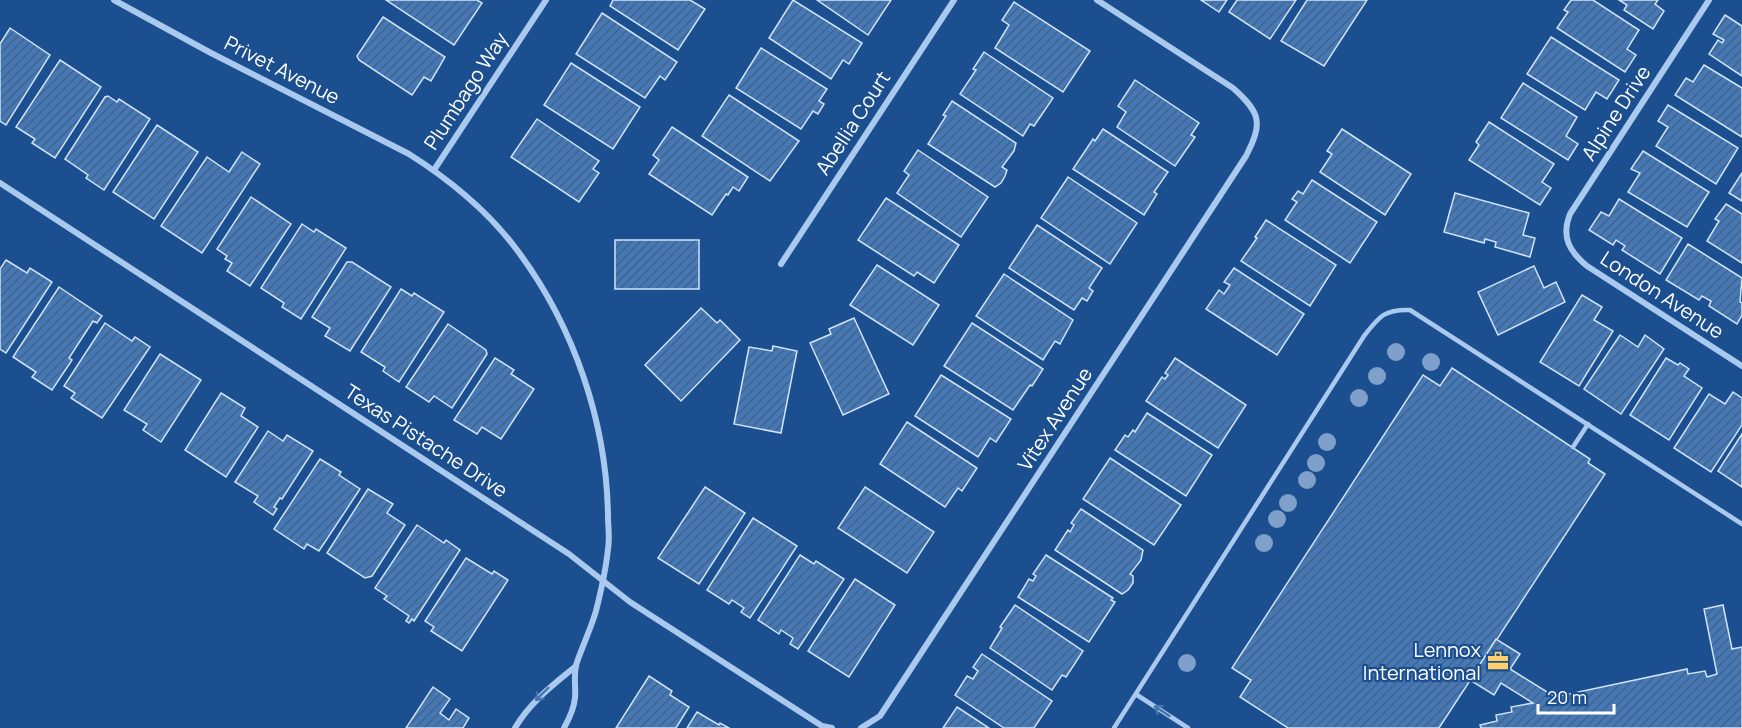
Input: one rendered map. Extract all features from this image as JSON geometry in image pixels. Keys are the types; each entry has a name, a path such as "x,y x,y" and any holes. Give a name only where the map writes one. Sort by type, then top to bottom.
{"street":[{"name":"Privet Avenue","path":"114,0 211,53 410,154 464,193 518,250 562,323 592,406 604,454 609,547 595,612 576,666"},
{"name":"Plumbago Way","path":"434,170 546,0"},
{"name":"Abellia Court","path":"781,264 954,0"},
{"name":"Vitex Avenue","path":"861,728 880,716 1257,136 1258,117 1249,102 1233,88 1097,0"},
{"name":"Alpine Drive","path":"1569,248 1565,231 1570,214 1708,0"},
{"name":"Texas Pistache Drive","path":"0,183 569,554 630,602 822,726 831,728"},
{"name":"London Avenue","path":"1569,248 1587,266 1742,366"},
{"path":"514,728 541,694 576,666"},
{"path":"564,728 575,700 576,666"}],"lane":[{"path":"1117,727 1364,336 1377,319 1393,309 1410,310 1742,524"},
{"path":"1573,447 1588,424"},
{"path":"1137,694 1188,728"}],"building":[{"path":"386,0 477,0 482,3 454,45"},
{"path":"613,0 690,0 705,9 678,50 610,6"},
{"path":"793,0 862,43 849,64 843,60 831,79 769,38"},
{"path":"817,0 891,0 868,35"},
{"path":"1201,0 1227,0 1219,12"},
{"path":"1237,0 1296,0 1270,39 1229,12"},
{"path":"1307,0 1367,0 1324,66 1281,41"},
{"path":"1571,0 1593,0 1639,30 1627,49 1636,55 1625,72 1557,28 1568,12 1564,10"},
{"path":"1619,0 1658,0 1655,4 1664,11 1653,29 1624,10 1627,5"},
{"path":"1014,2 1090,51 1063,92 995,48 1009,25 1002,20"},
{"path":"602,13 677,62 665,80 660,76 645,98 576,54"},
{"path":"1725,15 1742,26 1742,76 1709,54 1718,40 1722,43 1724,40 1713,34"},
{"path":"383,17 445,57 431,81 424,77 412,95 359,60 357,56"},
{"path":"10,28 50,55 6,125 0,121 0,44"},
{"path":"1551,37 1619,80 1607,99 1596,92 1585,110 1527,74"},
{"path":"761,48 827,89 819,101 824,104 818,114 813,111 801,129 736,88"},
{"path":"984,52 1053,98 1034,126 1030,124 1023,136 960,94 976,70 973,69"},
{"path":"60,60 101,87 55,158 32,143 35,139 16,127"},
{"path":"571,63 640,107 613,149 544,105"},
{"path":"1704,65 1742,88 1742,137 1675,95 1686,78 1693,82"},
{"path":"1135,80 1199,123 1191,135 1195,137 1175,166 1117,127 1126,112 1118,106"},
{"path":"1523,83 1577,117 1566,136 1578,144 1568,160 1501,118"},
{"path":"729,95 799,141 770,181 702,136"},
{"path":"108,96 117,102 119,99 150,119 104,190 86,178 88,175 65,159 105,97"},
{"path":"952,101 1016,143 1014,151 1002,167 1007,170 1005,176 995,187 928,144 946,116 943,115"},
{"path":"1668,105 1738,148 1716,184 1656,146 1668,127 1658,121"},
{"path":"537,119 599,161 593,169 599,173 579,202 511,157"},
{"path":"1489,122 1554,164 1542,182 1551,188 1540,205 1469,160 1479,145 1476,142"},
{"path":"157,125 198,152 154,219 113,192"},
{"path":"672,127 748,177 739,191 733,187 728,195 726,194 712,215 649,174 659,160 653,155"},
{"path":"1103,129 1168,172 1154,192 1157,194 1144,215 1073,169 1093,139 1095,141"},
{"path":"1342,129 1411,174 1385,215 1320,172 1332,154 1327,151"},
{"path":"918,150 988,197 961,237 897,193 909,175 904,171"},
{"path":"1643,151 1709,192 1687,227 1628,192 1640,173 1631,169"},
{"path":"242,152 260,164 202,253 161,226 207,157 229,172"},
{"path":"1742,173 1742,201 1729,193"},
{"path":"1068,177 1137,223 1110,264 1041,218"},
{"path":"1312,180 1377,222 1350,263 1285,220 1297,202 1292,199 1298,191 1303,194"},
{"path":"1455,193 1529,213 1523,235 1535,238 1530,257 1495,247 1496,242 1485,239 1484,243 1444,232"},
{"path":"251,197 291,224 250,286 227,271 232,263 225,259 227,256 217,249"},
{"path":"886,198 959,245 934,283 917,272 914,276 858,240"},
{"path":"1619,199 1682,238 1660,274 1622,250 1625,246 1616,240 1613,245 1589,230 1601,212 1609,216"},
{"path":"1726,204 1742,214 1742,263 1707,241 1719,221 1715,219"},
{"path":"1266,220 1336,265 1310,306 1241,261"},
{"path":"302,224 314,232 316,229 346,248 301,319 282,307 284,303 261,288"},
{"path":"1037,225 1102,268 1089,288 1093,291 1087,301 1082,298 1074,310 1009,268"},
{"path":"615,240 699,240 699,289 615,289"},
{"path":"1688,244 1742,278 1740,302 1742,303 1742,315 1737,324 1709,306 1711,301 1702,296 1699,300 1666,280"},
{"path":"6,260 27,273 30,268 52,282 6,353 0,349 0,269"},
{"path":"347,262 352,262 391,287 350,351 325,336 330,328 312,317"},
{"path":"877,265 939,305 913,345 850,305"},
{"path":"1534,266 1544,288 1556,282 1565,302 1498,335 1478,292"},
{"path":"1234,268 1304,314 1277,355 1206,309 1219,290 1224,294 1230,285 1224,282"},
{"path":"1004,274 1073,320 1060,344 1055,341 1043,360 976,316"},
{"path":"59,287 102,316 97,323 93,321 69,358 72,360 52,390 32,377 36,372 13,357"},
{"path":"401,289 412,296 414,293 444,312 399,382 383,371 385,367 361,352"},
{"path":"1582,295 1602,307 1594,320 1613,331 1579,386 1540,362"},
{"path":"701,308 717,323 720,320 740,340 681,401 645,365"},
{"path":"854,318 889,394 843,415 810,343 831,334 829,329"},
{"path":"105,323 132,341 135,337 150,347 102,418 71,398 75,393 64,386"},
{"path":"972,323 1043,369 1013,410 944,366"},
{"path":"448,324 486,350 487,354 452,408 434,396 429,402 406,387"},
{"path":"1620,335 1638,347 1645,335 1664,349 1621,414 1584,389"},
{"path":"773,346 797,351 781,433 734,424 749,347 772,351"},
{"path":"160,354 201,380 161,442 143,430 147,424 124,410"},
{"path":"495,358 514,370 511,374 534,389 501,439 482,427 477,434 454,420"},
{"path":"1175,358 1246,405 1218,448 1146,401 1162,377 1165,379 1168,375 1165,373"},
{"path":"1666,358 1689,369 1684,376 1702,388 1669,440 1630,415"},
{"path":"1452,368 1590,459 1588,463 1605,474 1439,728 1288,728 1240,697 1251,680 1232,668 1423,375 1440,386"},
{"path":"941,375 1011,419 996,442 990,438 978,457 915,416"},
{"path":"1733,392 1742,398 1742,425 1711,472 1674,448 1709,394 1725,404"},
{"path":"221,393 245,408 241,416 258,427 226,477 185,450"},
{"path":"1147,413 1212,455 1186,496 1115,450 1125,435 1128,437 1133,430 1135,432"},
{"path":"907,422 977,468 962,491 958,488 945,507 880,464"},
{"path":"268,431 283,441 287,435 313,451 282,499 280,498 274,507 277,509 273,515 254,502 258,496 235,482"},
{"path":"1742,434 1742,487 1718,471"},
{"path":"1110,458 1181,505 1154,545 1083,499"},
{"path":"320,459 341,472 339,475 360,489 319,551 307,544 304,549 274,529"},
{"path":"705,487 745,513 699,584 658,558"},
{"path":"865,487 934,532 907,573 838,528"},
{"path":"368,489 393,504 387,513 405,525 372,576 365,578 327,553"},
{"path":"1081,509 1143,550 1141,560 1130,574 1133,576 1133,583 1122,594 1055,550 1068,530 1070,532 1074,525 1071,523"},
{"path":"753,518 797,546 750,618 741,612 744,608 732,600 729,604 707,590"},
{"path":"417,525 444,543 446,540 460,550 414,621 412,619 409,623 406,621 409,616 384,599 387,596 375,588"},
{"path":"800,555 814,564 816,561 844,579 798,649 790,644 793,638 781,630 779,634 758,620"},
{"path":"1046,555 1113,598 1111,600 1115,602 1089,642 1018,597 1029,579 1033,581 1036,576 1033,574"},
{"path":"466,558 492,574 494,571 508,580 462,651 431,631 434,627 425,621"},
{"path":"855,579 895,605 849,677 808,651"},
{"path":"1015,605 1083,651 1066,677 1062,675 1052,690 990,648 1002,628 1000,627"},
{"name":"Lennox International","path":"1723,605 1732,649 1742,647 1742,728 1481,728 1480,725 1497,721 1496,715 1512,712 1511,707 1533,703 1501,683 1494,695 1470,680 1496,639 1520,654 1510,669 1555,697 1687,669 1688,674 1705,671 1707,677 1717,674 1704,609"},
{"path":"982,654 1052,701 1034,728 1004,728 955,695 967,676 973,679 978,671 973,667"},
{"path":"649,676 672,691 670,695 689,707 676,728 616,728"},
{"path":"433,687 450,699 440,713 449,720 456,709 469,718 463,728 406,728"},
{"path":"957,707 989,728 943,728"},
{"path":"697,712 719,725 720,723 729,728 687,728"}],"place":[{"name":"Lennox International","path":"1498,661"}]}
